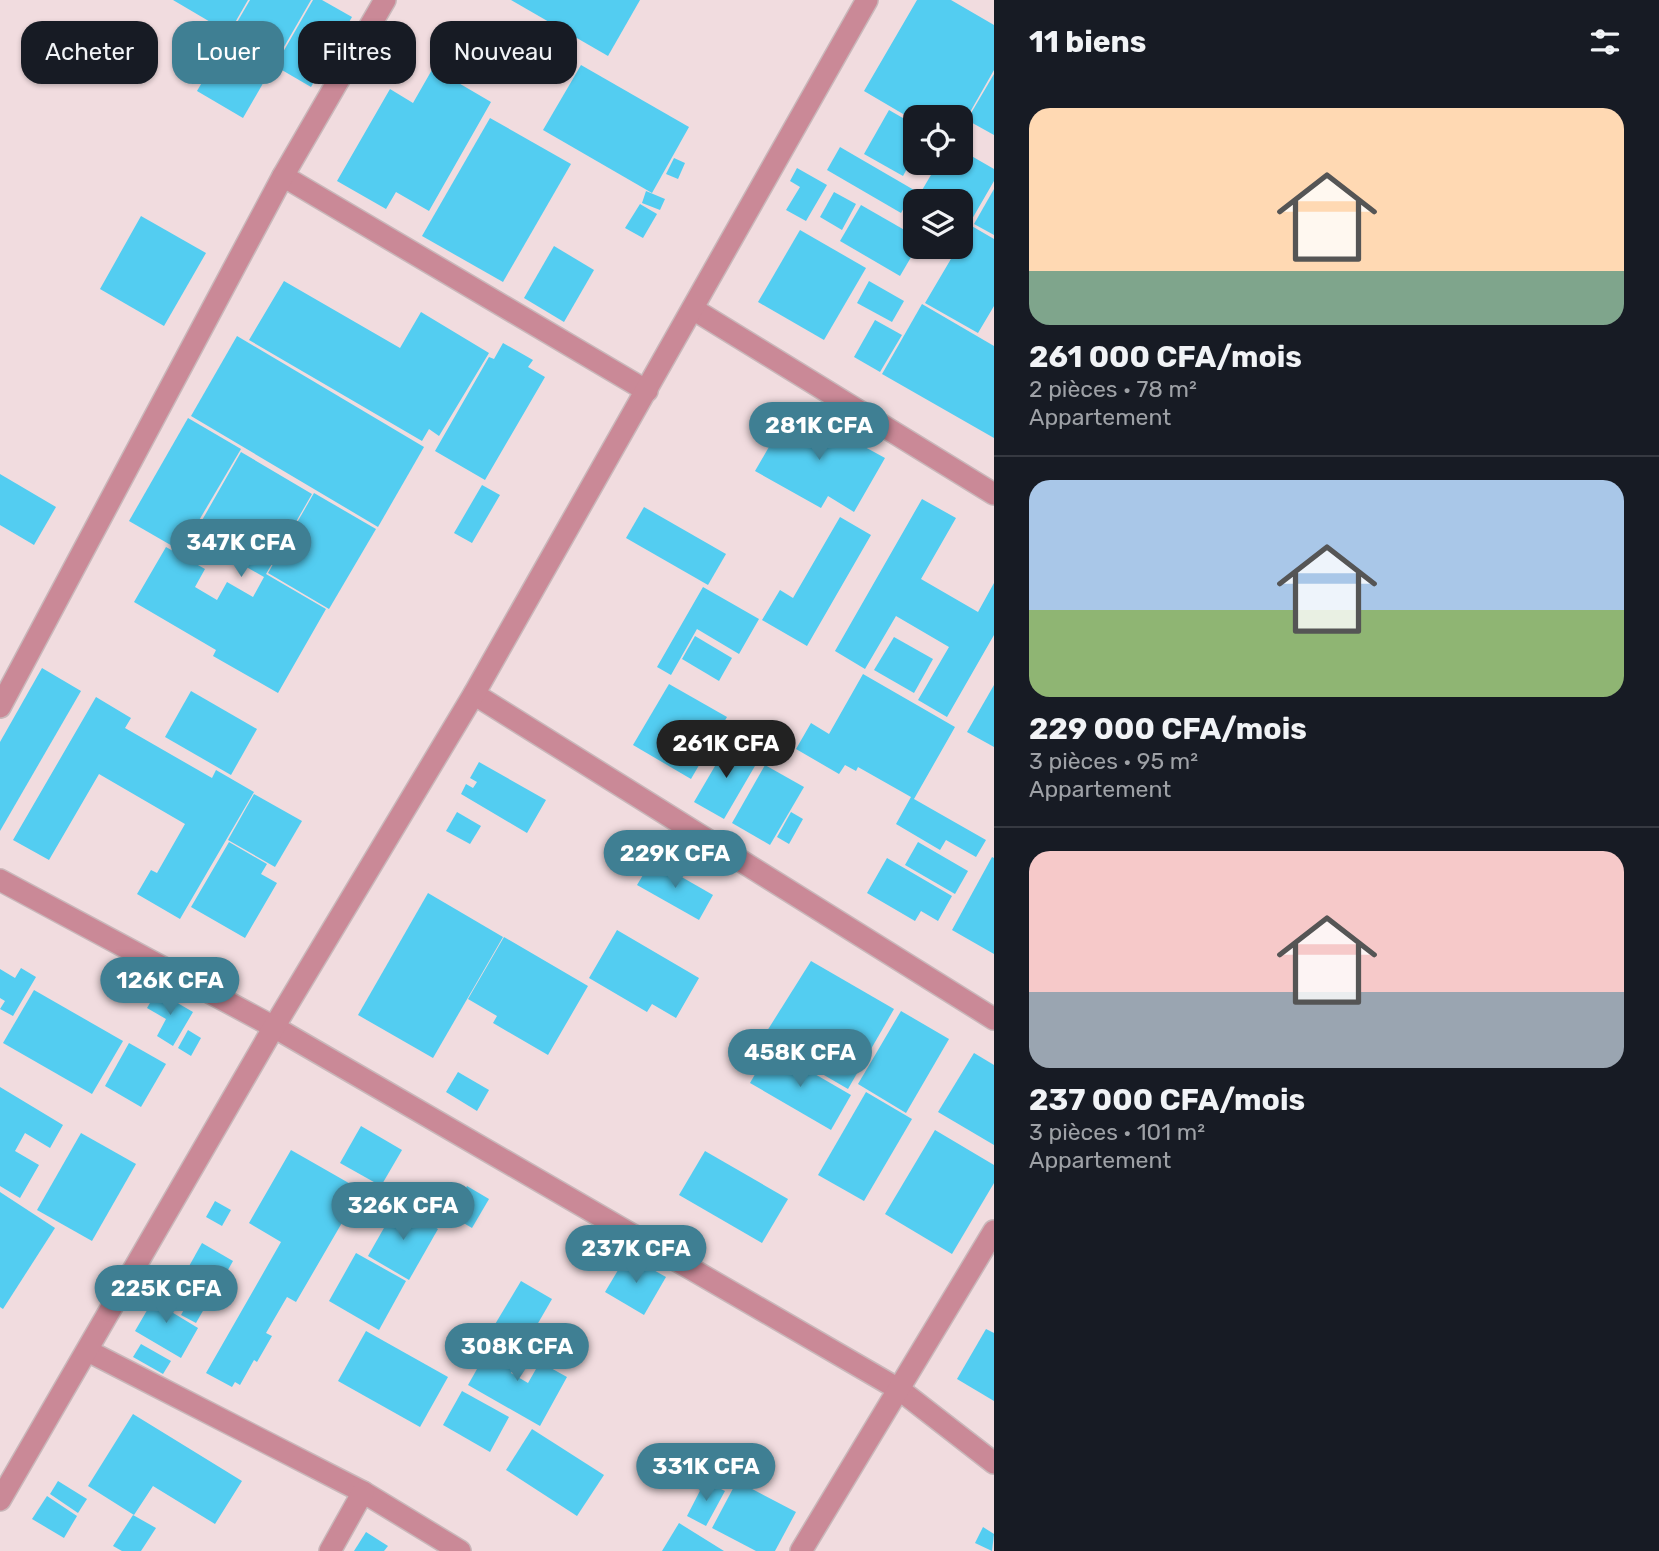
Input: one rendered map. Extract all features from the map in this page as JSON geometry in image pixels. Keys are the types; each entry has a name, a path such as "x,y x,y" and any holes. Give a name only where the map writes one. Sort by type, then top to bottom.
{"street":[{"path":"0,707 283,176 385,0"},
{"path":"0,1500 274,1027 474,694 867,0"},
{"path":"283,176 647,391"},
{"path":"693,309 994,494"},
{"path":"474,694 994,1019"},
{"path":"0,880 274,1027 900,1390 994,1464"},
{"path":"801,1551 994,1231"},
{"path":"88,1351 363,1492 460,1551"},
{"path":"330,1551 363,1492"}],"building":[{"path":"173,0 248,0 236,21 209,21"},
{"path":"250,0 311,0 284,47 284,21 238,21"},
{"path":"313,0 322,0 352,17 350,21 301,21"},
{"path":"511,0 640,0 608,56 577,38 577,21 547,21"},
{"path":"917,0 951,0 994,25 994,70 973,107 903,105 903,114 864,91"},
{"path":"298,26 298,79 284,71 284,50"},
{"path":"581,65 689,127 652,193 543,130 570,84 577,84 577,72"},
{"path":"430,73 430,84 460,84 491,102 429,211 396,192 386,209 337,181 390,89 413,103"},
{"path":"994,74 994,135 973,123 973,110"},
{"path":"201,84 263,84 243,118 197,91"},
{"path":"889,110 903,118 903,176 864,154"},
{"path":"490,118 571,164 503,282 422,236"},
{"path":"840,147 912,189 903,189 901,213 827,170"},
{"path":"973,157 994,169 994,181 973,217 973,189 923,189 931,175 973,175"},
{"path":"674,158 685,163 678,179 666,174"},
{"path":"797,168 827,185 806,221 786,210 800,187 790,181"},
{"path":"994,189 994,235 974,224"},
{"path":"646,191 665,199 660,210 642,203"},
{"path":"834,192 856,204 842,230 820,217"},
{"path":"640,204 657,214 643,238 625,228"},
{"path":"861,205 903,229 903,259 910,259 900,276 840,241"},
{"path":"141,216 206,253 164,326 100,289"},
{"path":"973,227 994,239 994,306 978,333 925,303 951,259 973,259"},
{"path":"800,230 866,268 824,340 758,302"},
{"path":"554,246 594,270 564,322 524,298"},
{"path":"284,281 400,348 421,312 489,353 439,436 429,429 422,441 249,340"},
{"path":"869,281 904,301 892,322 857,303"},
{"path":"922,304 994,346 994,438 882,374"},
{"path":"875,320 902,335 880,372 854,357"},
{"path":"237,336 424,447 378,527 191,416"},
{"path":"503,343 533,360 528,367 545,377 485,480 435,451 489,357 494,359"},
{"path":"792,407 885,458 854,512 828,496 821,508 755,471"},
{"path":"188,418 241,449 181,551 129,521"},
{"path":"241,452 312,494 266,574 326,609 278,693 213,656 216,650 134,602 166,547 205,569 195,587 217,600 227,582 253,597 264,577 193,536"},
{"path":"0,474 56,507 34,545 0,525"},
{"path":"482,485 500,495 472,543 454,533"},
{"path":"314,493 376,529 329,609 268,573"},
{"path":"922,499 956,518 921,579 978,612 994,583 994,635 947,717 918,700 949,647 896,616 865,669 835,651"},
{"path":"644,507 726,554 708,585 626,538"},
{"path":"840,517 871,535 807,646 762,620 780,590 793,598"},
{"path":"703,587 759,619 739,654 697,629 671,675 657,667"},
{"path":"695,636 732,658 719,681 682,659"},
{"path":"894,637 933,659 914,693 874,670"},
{"path":"42,668 81,691 0,831 0,742"},
{"path":"863,674 955,727 914,799 986,840 976,857 946,840 940,850 896,824 911,797 858,767 856,771 845,765 839,774 796,749 811,723 829,734"},
{"path":"669,684 727,717 691,779 633,745"},
{"path":"994,685 994,747 967,732"},
{"path":"191,691 257,729 231,775 165,737"},
{"path":"96,697 131,718 125,728 212,778 216,770 254,792 180,919 137,894 151,870 157,873 185,824 99,774 49,860 13,840"},
{"path":"729,742 759,759 724,819 694,802"},
{"path":"479,762 546,800 527,833 461,794 466,784 473,788 477,782 470,778"},
{"path":"765,765 804,787 770,845 732,823"},
{"path":"254,794 302,821 275,867 228,840"},
{"path":"457,812 481,826 470,844 446,831"},
{"path":"791,812 803,819 789,844 777,837"},
{"path":"229,842 267,864 261,874 277,883 245,938 191,907"},
{"path":"918,842 968,871 955,894 905,865"},
{"path":"992,857 994,858 994,954 952,930"},
{"path":"887,858 952,896 938,921 921,911 915,921 867,893"},
{"path":"652,860 713,895 699,920 637,885"},
{"path":"428,893 503,937 433,1058 358,1015"},
{"path":"617,930 699,978 676,1018 652,1004 647,1012 589,978"},
{"path":"504,937 588,986 548,1055 493,1023 497,1016 468,999"},
{"path":"811,961 894,1009 848,1089 762,1039"},
{"path":"21,968 36,977 13,1016 0,1009 5,1001 0,998 0,969 15,978"},
{"path":"34,990 123,1041 92,1094 3,1043"},
{"path":"157,991 193,1012 173,1046 157,1036 166,1019 147,1008"},
{"path":"901,1011 949,1039 906,1113 858,1084"},
{"path":"188,1030 201,1038 191,1056 178,1048"},
{"path":"129,1043 166,1064 141,1107 105,1086"},
{"path":"770,1048 851,1095 831,1130 750,1083"},
{"path":"974,1053 994,1065 994,1145 938,1112"},
{"path":"458,1072 489,1090 477,1111 446,1092"},
{"path":"0,1087 63,1125 50,1148 25,1133 15,1151 39,1165 20,1198 0,1186"},
{"path":"866,1092 912,1119 864,1201 818,1175"},
{"path":"361,1126 402,1150 381,1186 340,1163"},
{"path":"935,1130 994,1165 994,1183 952,1254 885,1214"},
{"path":"81,1133 136,1164 92,1241 37,1210"},
{"path":"291,1150 361,1190 296,1302 287,1297 266,1333 272,1336 257,1362 254,1360 240,1385 235,1382 232,1387 206,1373 281,1242 249,1223"},
{"path":"705,1151 788,1199 762,1243 679,1195"},
{"path":"467,1186 489,1199 472,1228 450,1215"},
{"path":"0,1192 55,1228 3,1309 0,1307"},
{"path":"215,1201 231,1210 222,1226 206,1217"},
{"path":"397,1205 438,1229 409,1280 368,1256"},
{"path":"202,1243 233,1261 219,1286 188,1268"},
{"path":"356,1253 406,1281 379,1330 329,1301"},
{"path":"627,1255 666,1277 644,1315 605,1292"},
{"path":"521,1281 552,1299 526,1344 494,1326"},
{"path":"197,1286 212,1295 196,1323 181,1315"},
{"path":"160,1288 177,1298 170,1311 198,1328 181,1358 135,1331"},
{"path":"986,1329 994,1333 994,1401 957,1379"},
{"path":"366,1331 448,1377 420,1427 338,1381"},
{"path":"495,1337 523,1352 511,1373 528,1383 540,1362 567,1377 540,1426 468,1385"},
{"path":"141,1344 171,1361 163,1374 133,1357"},
{"path":"462,1391 509,1417 490,1452 443,1425"},
{"path":"133,1414 242,1481 215,1524 153,1486 134,1515 88,1486"},
{"path":"532,1429 604,1475 577,1516 506,1470"},
{"path":"58,1481 87,1499 78,1513 50,1494"},
{"path":"705,1481 725,1491 706,1526 687,1516"},
{"path":"737,1481 796,1512 775,1551 756,1551 712,1528"},
{"path":"47,1496 77,1516 64,1538 32,1519"},
{"path":"133,1515 156,1528 141,1551 122,1551 113,1546"},
{"path":"679,1523 724,1551 662,1551"},
{"path":"983,1527 994,1534 992,1551 975,1543"},
{"path":"366,1532 388,1546 384,1551 354,1551"}]}
